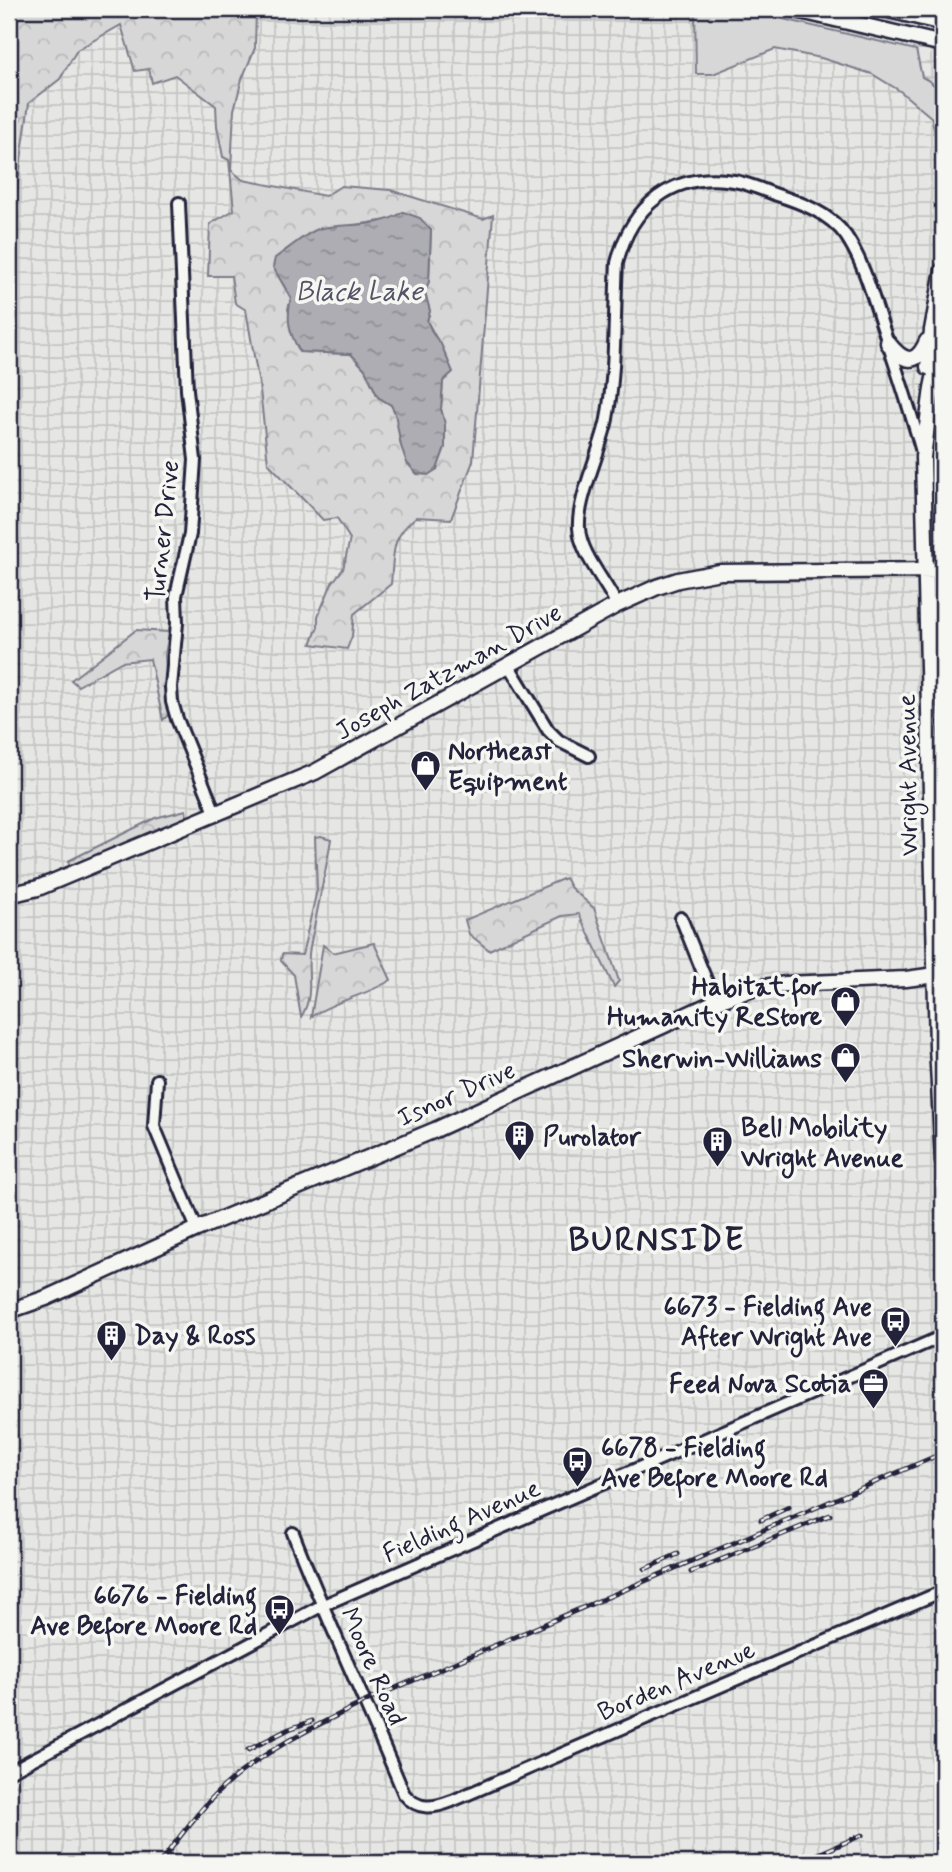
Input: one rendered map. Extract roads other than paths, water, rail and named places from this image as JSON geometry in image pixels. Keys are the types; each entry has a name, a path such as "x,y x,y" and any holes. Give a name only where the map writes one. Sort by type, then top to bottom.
{"street":[{"path":"792,9 942,44"},
{"path":"885,9 942,22"},
{"path":"617,605 582,542 579,528 582,503 606,423 610,398 617,263 623,240 640,212 653,200 677,186 702,180 735,181 789,198 822,214 844,233 864,272 923,457"},
{"name":"Turner Drive","path":"179,203 187,390 195,460 190,534 176,596 177,624 171,687 177,719 216,815"},
{"name":"Wright Avenue","path":"943,270 937,332 927,377 937,388 923,457 940,946 937,1007 943,1161"},
{"path":"888,343 898,355 914,359 922,353 937,332"},
{"name":"Joseph Zatzman Drive","path":"9,895 38,888 315,772 617,605 678,580 720,572 943,570"},
{"path":"509,666 548,730 559,741 589,756"},
{"path":"681,918 715,1002"},
{"name":"Isnor Drive","path":"9,1311 37,1302 197,1230 435,1130 715,1002 756,988 786,984 940,975"},
{"path":"906,979 930,996 937,1007"},
{"path":"157,1080 154,1126 197,1230"},
{"name":"Fielding Avenue","path":"9,1772 321,1606 943,1336"},
{"name":"Moore Road","path":"293,1533 321,1606 366,1702 404,1794 410,1801 425,1807"},
{"name":"Borden Avenue","path":"425,1807 453,1801 943,1591"}],"water":[{"name":"Black Lake","path":"403,212 420,218 431,230 429,281 425,293 430,311 427,321 453,372 443,381 441,409 445,424 445,447 437,469 428,475 417,474 407,463 391,405 378,397 365,369 351,354 300,352 290,326 291,298 273,267 275,258 317,230 384,221"}],"railway":[{"path":"160,1863 217,1793 253,1763 314,1727 377,1696 943,1453"},
{"path":"761,1520 789,1507"},
{"path":"691,1572 830,1515"},
{"path":"645,1569 678,1554"},
{"path":"248,1750 289,1729 312,1721"},
{"path":"798,1863 862,1835"},
{"path":"932,1863 943,1859"}],"place":[{"name":"Northeast Equipment","path":"425,792"},
{"name":"Habitat for Humanity ReStore","path":"845,1028"},
{"name":"Sherwin-Williams","path":"845,1085"},
{"name":"Purolator","path":"520,1163"},
{"name":"Bell Mobility Wright Avenue","path":"718,1169"},
{"name":"6673 - Fielding Ave After Wright Ave","path":"895,1348"},
{"name":"Day & Ross","path":"111,1362"},
{"name":"Feed Nova Scotia","path":"874,1410"},
{"name":"6678 - Fielding Ave Before Moore Rd","path":"578,1489"},
{"name":"6676 - Fielding Ave Before Moore Rd","path":"280,1637"}],"district":[{"name":"BURNSIDE","path":"657,1238"}]}
